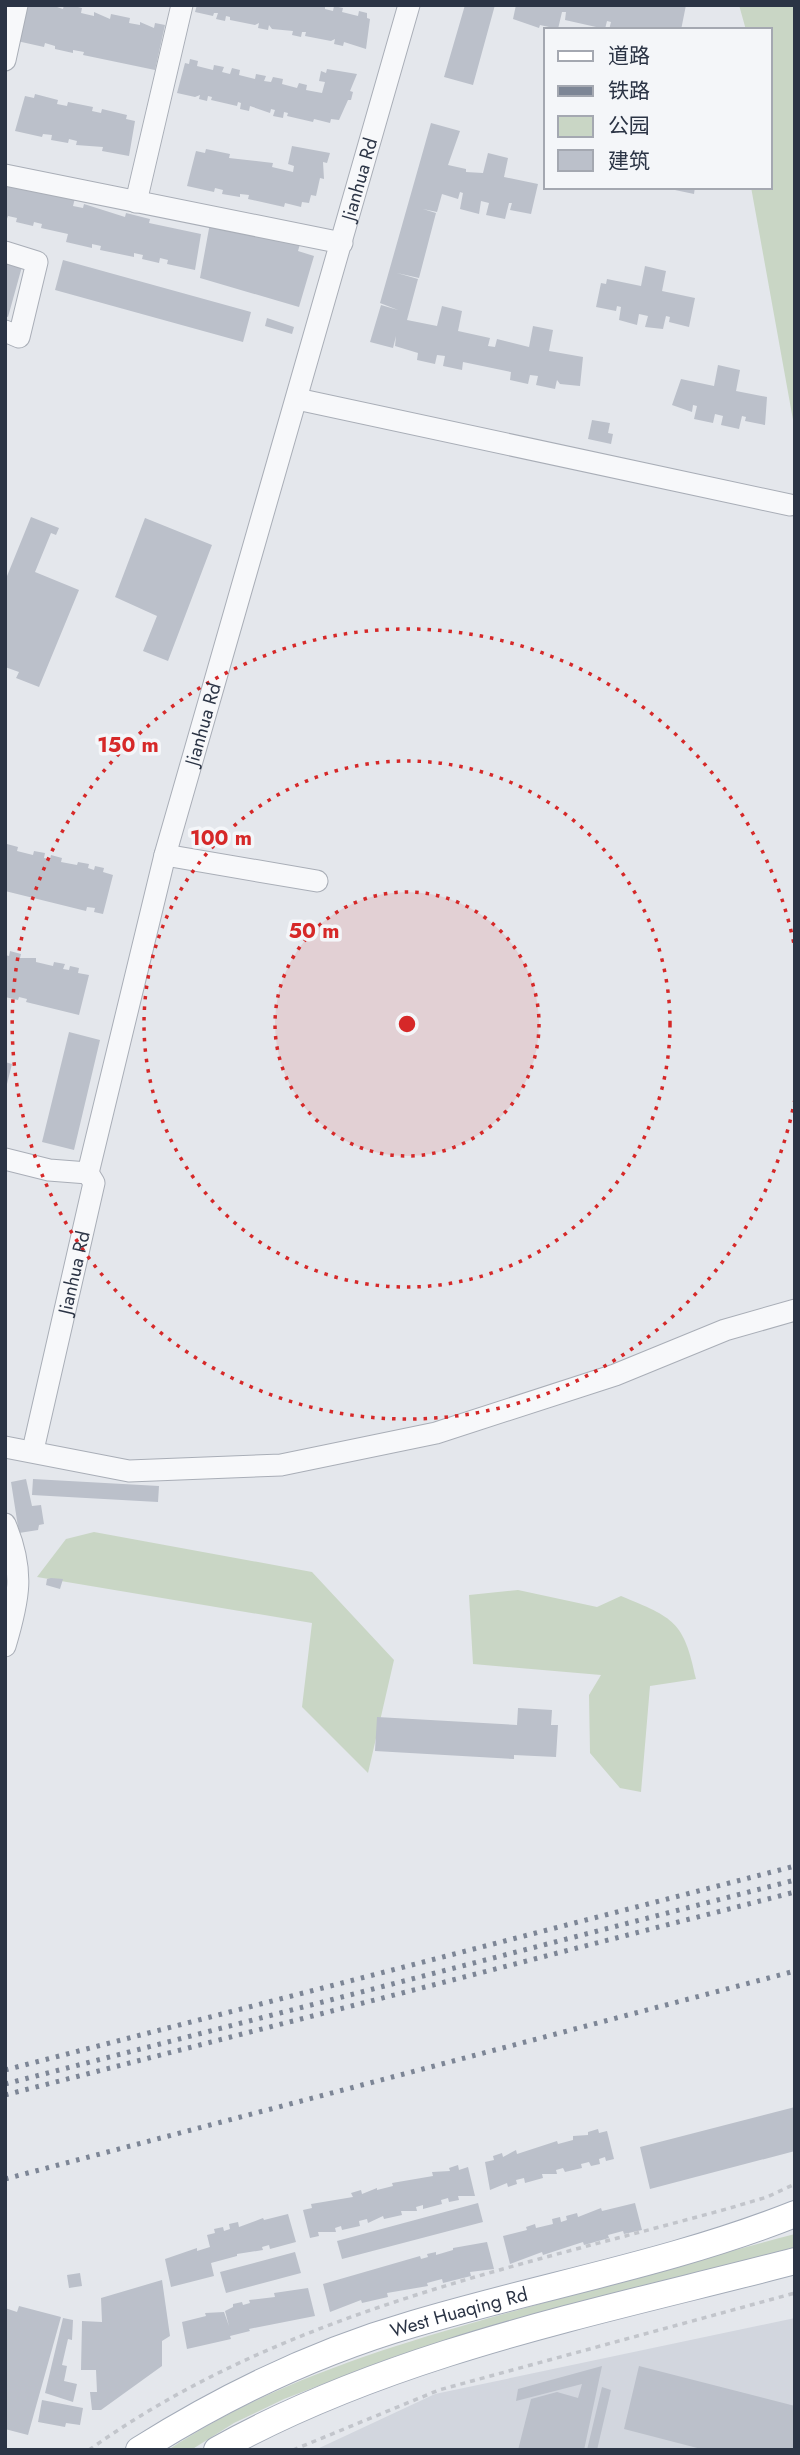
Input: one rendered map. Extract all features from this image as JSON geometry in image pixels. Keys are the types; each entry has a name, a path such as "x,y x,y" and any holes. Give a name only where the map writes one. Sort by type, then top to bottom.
{"main road":[{"name":"West Huaqing Rd","path":"139,2450 215,2403 337,2349 485,2303 732,2239 795,2214"},
{"path":"732,2239 795,2227"},
{"name":"West Huaqing Rd","path":"217,2450 272,2420 435,2358 795,2261"}],"street":[{"path":"5,60 17,5"},
{"path":"136,202 182,5"},
{"name":"Jianhua Rd","path":"33,1450 94,1182 88,1173 165,855 409,5"},
{"path":"5,175 342,243"},
{"path":"5,252 37,262 19,337 5,331"},
{"path":"297,399 790,505"},
{"path":"165,855 317,881"},
{"path":"5,1159 49,1170 88,1173"},
{"path":"5,1447 33,1450 129,1471 281,1465 436,1433 615,1375 725,1329 795,1310"},
{"path":"5,1524 14,1544 20,1598 5,1646"}],"path":[{"path":"293,2450 439,2390 795,2293"}],"shaded area":[{"path":"795,2318 795,2450 315,2450 435,2394"}],"green space":[{"path":"739,5 795,5 795,431 751,189 772,189 772,28 745,28"},
{"path":"94,1532 312,1572 394,1660 368,1773 302,1707 312,1623 37,1577 66,1539"},
{"path":"518,1590 597,1607 621,1596 665,1617 681,1633 696,1679 650,1686 641,1792 620,1788 590,1753 589,1695 601,1675 473,1664 469,1595"},
{"path":"795,2234 795,2247 396,2356 284,2399 234,2423 191,2450 168,2450 256,2400 350,2362 494,2317"}],"building":[{"path":"24,5 51,5 63,9 64,5 70,5 82,8 81,13 94,16 94,12 110,19 111,14 130,18 129,23 140,25 140,22 154,28 155,23 165,25 155,70 83,55 84,52 73,50 73,53 55,49 55,46 45,43 44,47 17,41"},
{"path":"197,5 325,5 325,9 333,11 334,6 343,8 342,12 358,16 359,11 367,13 367,18 370,19 366,49 344,42 343,46 334,44 335,39 331,41 305,36 306,32 302,32 301,37 292,35 293,31 272,29 269,25 268,30 258,28 259,23 255,25 230,20 230,17 226,16 225,21 216,19 218,13 213,16 195,12"},
{"path":"465,5 495,5 473,85 444,77"},
{"path":"516,5 686,5 681,28 610,28 611,22 607,21 605,28 601,28 565,20 566,12 562,12 558,28 540,25 539,28 513,19"},
{"path":"190,59 198,61 197,66 213,70 214,65 224,67 222,72 230,74 232,68 240,70 239,75 255,79 256,74 266,76 264,81 271,82 273,77 283,79 282,84 297,88 299,83 307,85 306,90 322,93 325,82 319,81 321,71 326,73 327,69 357,74 350,91 353,92 351,100 348,100 339,120 331,119 330,123 314,119 313,122 287,116 288,113 284,112 283,118 273,116 275,110 271,109 270,113 250,106 249,111 240,109 241,103 238,102 237,106 211,100 212,97 208,96 207,101 199,99 200,95 195,97 177,93 185,63 189,64"},
{"path":"35,94 58,100 57,104 67,106 68,102 93,107 92,111 101,113 102,109 127,115 126,119 135,121 129,156 102,151 103,147 76,145 77,141 69,139 68,143 51,140 52,135 43,134 42,137 15,131 25,96 34,98"},
{"path":"431,123 460,131 448,165 466,169 466,172 483,173 488,153 508,158 504,177 538,184 531,214 510,210 512,203 509,203 505,219 486,215 489,203 481,201 479,214 460,209 463,193 460,192 458,199 442,194 437,212 423,209 436,213 419,278 397,273 418,279 407,320 437,326 442,306 462,311 458,331 490,338 488,346 495,347 497,339 529,347 533,326 553,330 549,351 583,357 580,386 560,384 557,380 555,389 536,385 538,376 530,375 528,384 510,380 511,372 463,362 462,370 443,366 445,356 437,355 435,364 417,360 418,353 395,346 396,336 393,348 370,342 381,305 398,310 380,303"},
{"path":"292,146 330,153 327,163 323,162 324,179 320,178 316,196 311,195 309,203 302,202 301,207 285,203 284,207 248,199 249,195 240,194 240,197 222,194 223,190 215,188 214,192 187,186 196,151 205,153 206,149 230,154 229,158 273,163 272,167 293,172 294,166 288,164"},
{"path":"5,179 75,198 73,206 83,208 84,204 125,217 126,213 150,219 149,223 201,234 195,270 167,264 168,260 160,258 159,263 142,259 143,255 134,253 134,257 100,250 101,246 92,244 92,248 66,242 68,234 41,228 42,224 34,222 33,226 16,222 17,218 8,216 5,224"},
{"path":"675,189 695,189 694,194"},
{"path":"210,223 300,244 298,251 314,256 299,307 200,278"},
{"path":"5,258 23,263 8,317 5,316"},
{"path":"63,260 251,312 243,342 55,290"},
{"path":"645,266 666,271 662,291 695,298 689,327 669,322 670,317 666,316 663,329 645,327 648,316 639,314 637,325 619,320 621,307 617,306 616,311 596,307 601,283 606,284 607,279 641,286"},
{"path":"267,318 294,327 292,334 265,326"},
{"path":"718,365 740,370 736,391 767,397 765,425 745,421 746,417 742,416 739,429 721,425 723,416 715,414 713,423 694,419 697,406 693,405 692,412 672,405 681,379 714,386"},
{"path":"592,420 610,423 608,433 613,434 611,444 588,439"},
{"path":"31,517 59,528 56,535 51,533 35,572 79,590 39,687 16,678 19,672 5,667 5,581"},
{"path":"145,518 212,545 168,661 143,651 157,616 115,597"},
{"path":"7,844 18,847 17,851 33,855 34,851 45,853 44,858 50,859 51,855 62,858 61,862 89,864 88,868 94,870 95,866 104,868 103,872 113,875 103,914 94,912 95,908 87,907 86,911 5,891"},
{"path":"10,951 21,954 20,958 36,958 36,962 53,966 54,962 65,964 63,969 69,970 70,966 79,968 78,973 89,975 79,1015 26,1002 27,999 19,997 18,1000 5,997 5,955 9,956"},
{"path":"69,1032 100,1040 74,1150 42,1142"},
{"path":"5,1062 12,1064 6,1088 5,1088"},
{"path":"26,1479 32,1506 41,1505 44,1524 39,1525 38,1530 19,1533 11,1482"},
{"path":"33,1479 159,1486 158,1502 32,1495"},
{"path":"47,1579 63,1579 60,1589 46,1585"},
{"path":"518,1708 552,1710 551,1725 558,1725 556,1757 514,1755 514,1759 375,1751 377,1717 517,1725"},
{"path":"795,2107 795,2151 650,2189 640,2147"},
{"path":"598,2129 599,2133 607,2131 614,2159 606,2161 605,2157 599,2159 600,2164 591,2166 589,2162 581,2164 582,2168 565,2172 563,2168 556,2170 557,2174 542,2174 543,2178 525,2183 524,2178 516,2180 517,2184 508,2187 507,2183 490,2190 485,2162 494,2160 493,2156 502,2153 503,2157 516,2150 517,2154 557,2141 558,2144 573,2140 573,2136 588,2135 588,2132"},
{"path":"458,2165 459,2170 468,2167 475,2196 458,2196 459,2200 449,2202 448,2198 441,2200 442,2204 423,2209 423,2205 416,2207 417,2211 401,2211 402,2215 384,2219 383,2216 368,2223 367,2219 359,2221 360,2226 342,2230 341,2226 335,2228 336,2232 318,2232 319,2236 310,2238 303,2210 312,2208 311,2204 353,2197 351,2193 361,2190 362,2194 393,2186 392,2183 433,2176 432,2172 450,2171 449,2168"},
{"path":"478,2203 483,2222 342,2259 337,2241"},
{"path":"635,2203 642,2230 624,2234 623,2231 608,2235 609,2238 584,2245 583,2242 543,2255 542,2252 510,2264 503,2236 527,2230 526,2227 535,2224 536,2228 553,2224 552,2219 560,2217 561,2222 567,2220 566,2216 577,2213 578,2217 601,2208 602,2211"},
{"path":"288,2214 296,2242 270,2249 269,2245 262,2247 263,2250 237,2254 211,2263 214,2276 171,2287 165,2259 197,2248 197,2251 210,2247 207,2235 215,2233 214,2229 223,2227 224,2231 230,2229 229,2224 238,2222 239,2227 263,2218 264,2220"},
{"path":"487,2242 494,2269 470,2272 471,2276 443,2283 442,2279 427,2283 428,2286 387,2293 388,2297 362,2303 361,2300 330,2312 323,2284 420,2256 421,2259 428,2257 427,2254 436,2252 436,2255 453,2248"},
{"path":"295,2252 301,2273 226,2293 220,2272"},
{"path":"80,2273 82,2286 69,2288 67,2275"},
{"path":"162,2280 170,2336 162,2341 162,2366 101,2410 92,2410 90,2392 97,2392 96,2370 81,2370 82,2321 102,2322 101,2298"},
{"path":"308,2288 315,2316 249,2329 250,2331 230,2336 231,2339 187,2349 182,2322 206,2316 205,2313 224,2312 229,2326 225,2311 233,2307 233,2304 242,2302 243,2305 250,2303 249,2300 275,2297 274,2293"},
{"path":"19,2306 61,2317 28,2435 5,2429 5,2308 17,2312"},
{"path":"63,2318 73,2320 72,2340 68,2339 62,2365 67,2366 64,2381 77,2384 73,2402 45,2393"},
{"path":"602,2366 584,2450 518,2450 531,2399 557,2392 578,2398 582,2384 516,2401 518,2389"},
{"path":"639,2366 795,2406 795,2450 705,2450 624,2429"},
{"path":"602,2387 611,2390 597,2450 587,2450"},
{"path":"42,2400 83,2408 80,2425 66,2423 65,2427 38,2422"}],"railway":[{"path":"5,2070 795,1866"},
{"path":"5,2084 795,1880"},
{"path":"5,2095 795,1892"},
{"path":"5,2179 795,1971"}]}
